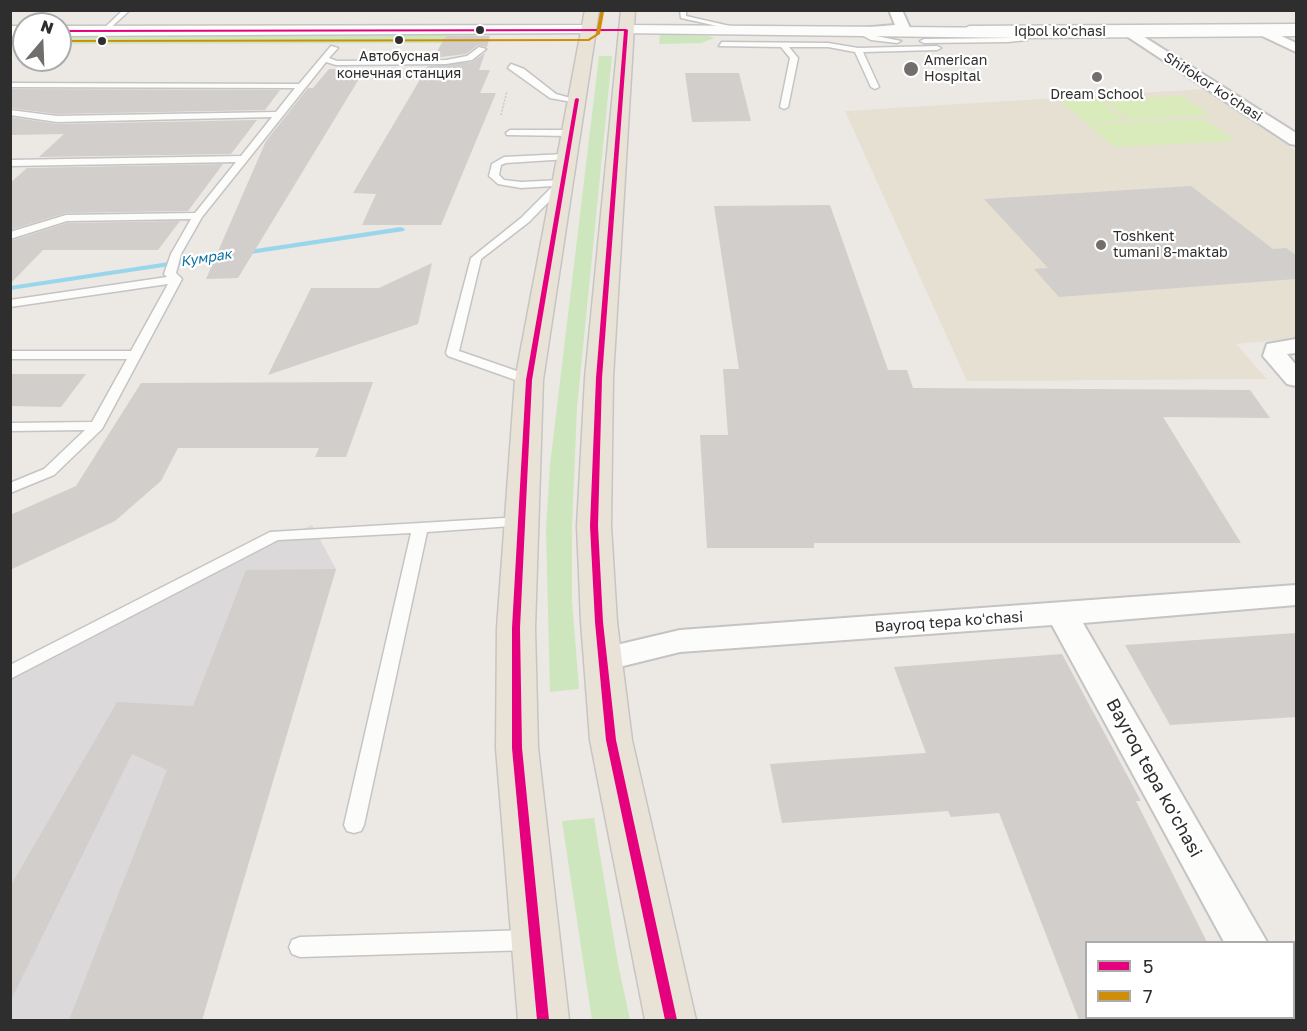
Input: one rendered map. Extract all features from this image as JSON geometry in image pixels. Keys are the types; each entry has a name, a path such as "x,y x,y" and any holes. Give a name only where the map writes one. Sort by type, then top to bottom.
{"highway":[{"path":"543,1020 517,748 516,628 521,522 530,380 592,10"},
{"path":"628,10 632,43 599,378 594,526 603,659 612,740 670,1020"},
{"path":"586,40 632,43"}],"main road":[{"path":"480,30 494,35 495,39 482,48"},
{"path":"72,31 480,30 586,40"},
{"name":"Iqbol ko'chasi","path":"632,43 743,30 1024,33 1296,31"},
{"name":"Iqbol ko'chasi","path":"716,45 765,36 824,32"},
{"path":"72,49 329,54 482,48 586,40"}],"street":[{"path":"860,32 903,28 895,10"},
{"path":"1263,31 1296,48"},
{"name":"Shifokor ko'chasi","path":"1130,32 1296,140"},
{"path":"1296,346 1275,349 1275,356 1296,379"},
{"name":"Bayroq tepa koʻchasi","path":"603,659 680,640 1062,614 1296,595"},
{"name":"Bayroq tepa ko'chasi","path":"1062,614 1245,941"}],"lane":[{"path":"104,31 127,10"},
{"path":"683,10 683,16 743,30"},
{"path":"903,28 1296,26"},
{"path":"716,45 828,45 858,50 937,48"},
{"path":"784,46 794,58 784,107"},
{"path":"858,50 874,87"},
{"path":"10,489 49,472 97,426 136,355 173,277 176,254 198,216 329,54"},
{"path":"511,66 522,71 552,96 577,101"},
{"path":"10,85 301,86"},
{"path":"10,112 57,119 279,114"},
{"path":"510,133 571,133"},
{"path":"10,163 243,159"},
{"path":"504,160 564,170 520,184 501,182 494,176 497,164 504,160"},
{"path":"530,380 452,353 476,258 525,220 564,170"},
{"path":"10,236 66,218 198,216"},
{"path":"10,304 173,277"},
{"path":"10,355 136,355"},
{"path":"10,427 97,426"},
{"path":"10,673 275,535 521,522"},
{"path":"354,825 420,527"},
{"path":"300,947 535,939"}],"path":[{"path":"500,119 511,66"}],"shaded area":[{"name":"Toshkent tumani 8-maktab","path":"1204,89 1296,151 1296,338 1236,344 1267,379 967,381 845,111"},
{"path":"312,525 336,569 202,1020 11,1020 11,669"}],"green space":[{"path":"660,34 714,38 701,43 659,44"},
{"path":"474,35 481,37 471,43 72,44 72,36"},
{"path":"599,56 612,56 577,408 572,527 572,601 579,689 550,692 546,529 550,465"},
{"path":"1182,96 1211,115 1130,120 1103,100"},
{"path":"1097,99 1126,120 1087,123 1060,101"},
{"path":"1204,119 1236,141 1115,147 1087,124"},
{"path":"594,818 618,964 630,1020 592,1020 562,821"}],"building":[{"path":"446,36 490,36 487,47 478,45 466,54 433,58"},
{"path":"485,53 479,70 490,70 480,93 496,93 441,225 362,225 376,194 353,193 428,66 472,62"},
{"path":"329,69 365,69 238,278 206,279 266,141 308,88 313,88"},
{"path":"685,73 739,73 751,121 692,122"},
{"path":"10,89 280,90 265,110 57,114 10,108"},
{"path":"10,117 57,124 257,120 231,154 39,157 64,134 10,135"},
{"path":"223,164 188,211 66,213 10,230 10,183 27,168"},
{"path":"1191,186 1273,249 1286,248 1296,255 1296,279 1059,297 1034,269 1048,268 984,199"},
{"path":"830,205 888,370 907,370 913,388 1250,390 1270,418 1163,417 1241,543 814,543 814,548 707,548 700,435 728,435 723,369 739,369 714,206"},
{"path":"180,221 158,250 43,250 10,284 10,241 67,223"},
{"path":"432,263 418,324 268,375 311,288 379,288"},
{"path":"10,374 86,374 61,407 10,406"},
{"path":"373,382 346,457 315,457 319,448 178,448 161,481 115,521 10,570 10,515 76,486 141,383"},
{"path":"336,569 202,1020 69,1020 167,770 132,754 10,1002 10,887 117,702 193,706 246,570"},
{"path":"1296,633 1296,717 1170,725 1125,645"},
{"path":"1062,654 1141,801 1136,801 1206,941 1085,941 1086,1020 1079,1020 999,813 951,817 948,811 782,823 770,764 926,753 894,667"}],"waterway":[{"name":"Кумрак","path":"10,288 401,229"}],"transit line":[{"name":"7","path":"72,41 589,40 598,34 602,12"},
{"name":"5","path":"72,31 626,30 599,378 594,526 599,622 611,740 671,1020"},
{"name":"5","path":"543,1020 517,748 516,628 529,380 577,99"}],"place":[{"name":"Автобусная конечная станция","path":"399,40"},
{"name":"American Hospital","path":"911,69"},
{"name":"Dream School","path":"1097,77"},
{"name":"Toshkent tumani 8-maktab","path":"1101,245"}]}
